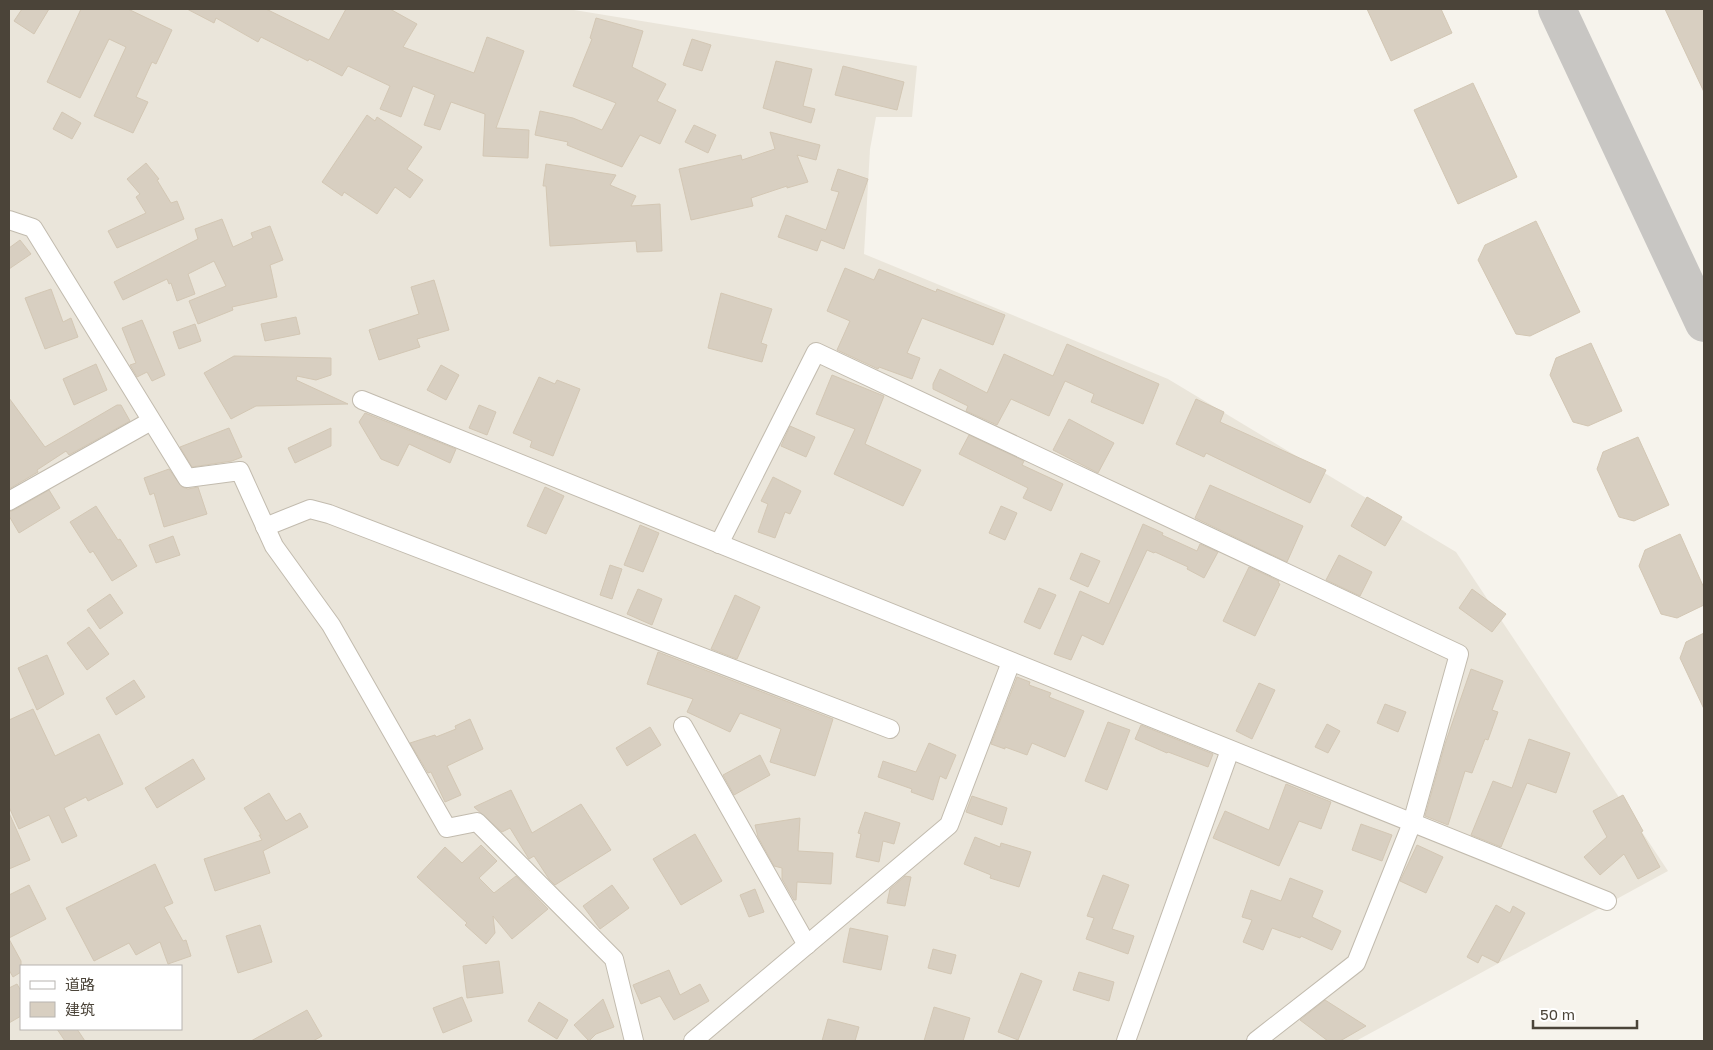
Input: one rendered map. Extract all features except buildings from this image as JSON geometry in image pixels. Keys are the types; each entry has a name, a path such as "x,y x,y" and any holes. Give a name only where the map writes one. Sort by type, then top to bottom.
{"street":[{"path":"9,220 33,228 187,478 240,471 274,546 331,625 447,828 477,822 614,959 634,1041"},
{"path":"719,544 816,352 1459,654 1412,823 1356,963 1256,1041"},
{"path":"362,400 1607,901"},
{"path":"9,501 152,421"},
{"path":"265,527 310,509 329,514 890,729"},
{"path":"693,1041 949,826 1011,662"},
{"path":"683,726 807,945"},
{"path":"1126,1041 1230,750"}],"shaded area":[{"path":"9,9 568,9 917,66 912,117 876,117 870,149 864,254 1168,379 1456,552 1668,871 1356,1041 9,1041"}],"taxiway":[{"path":"1557,9 1704,323"}]}
